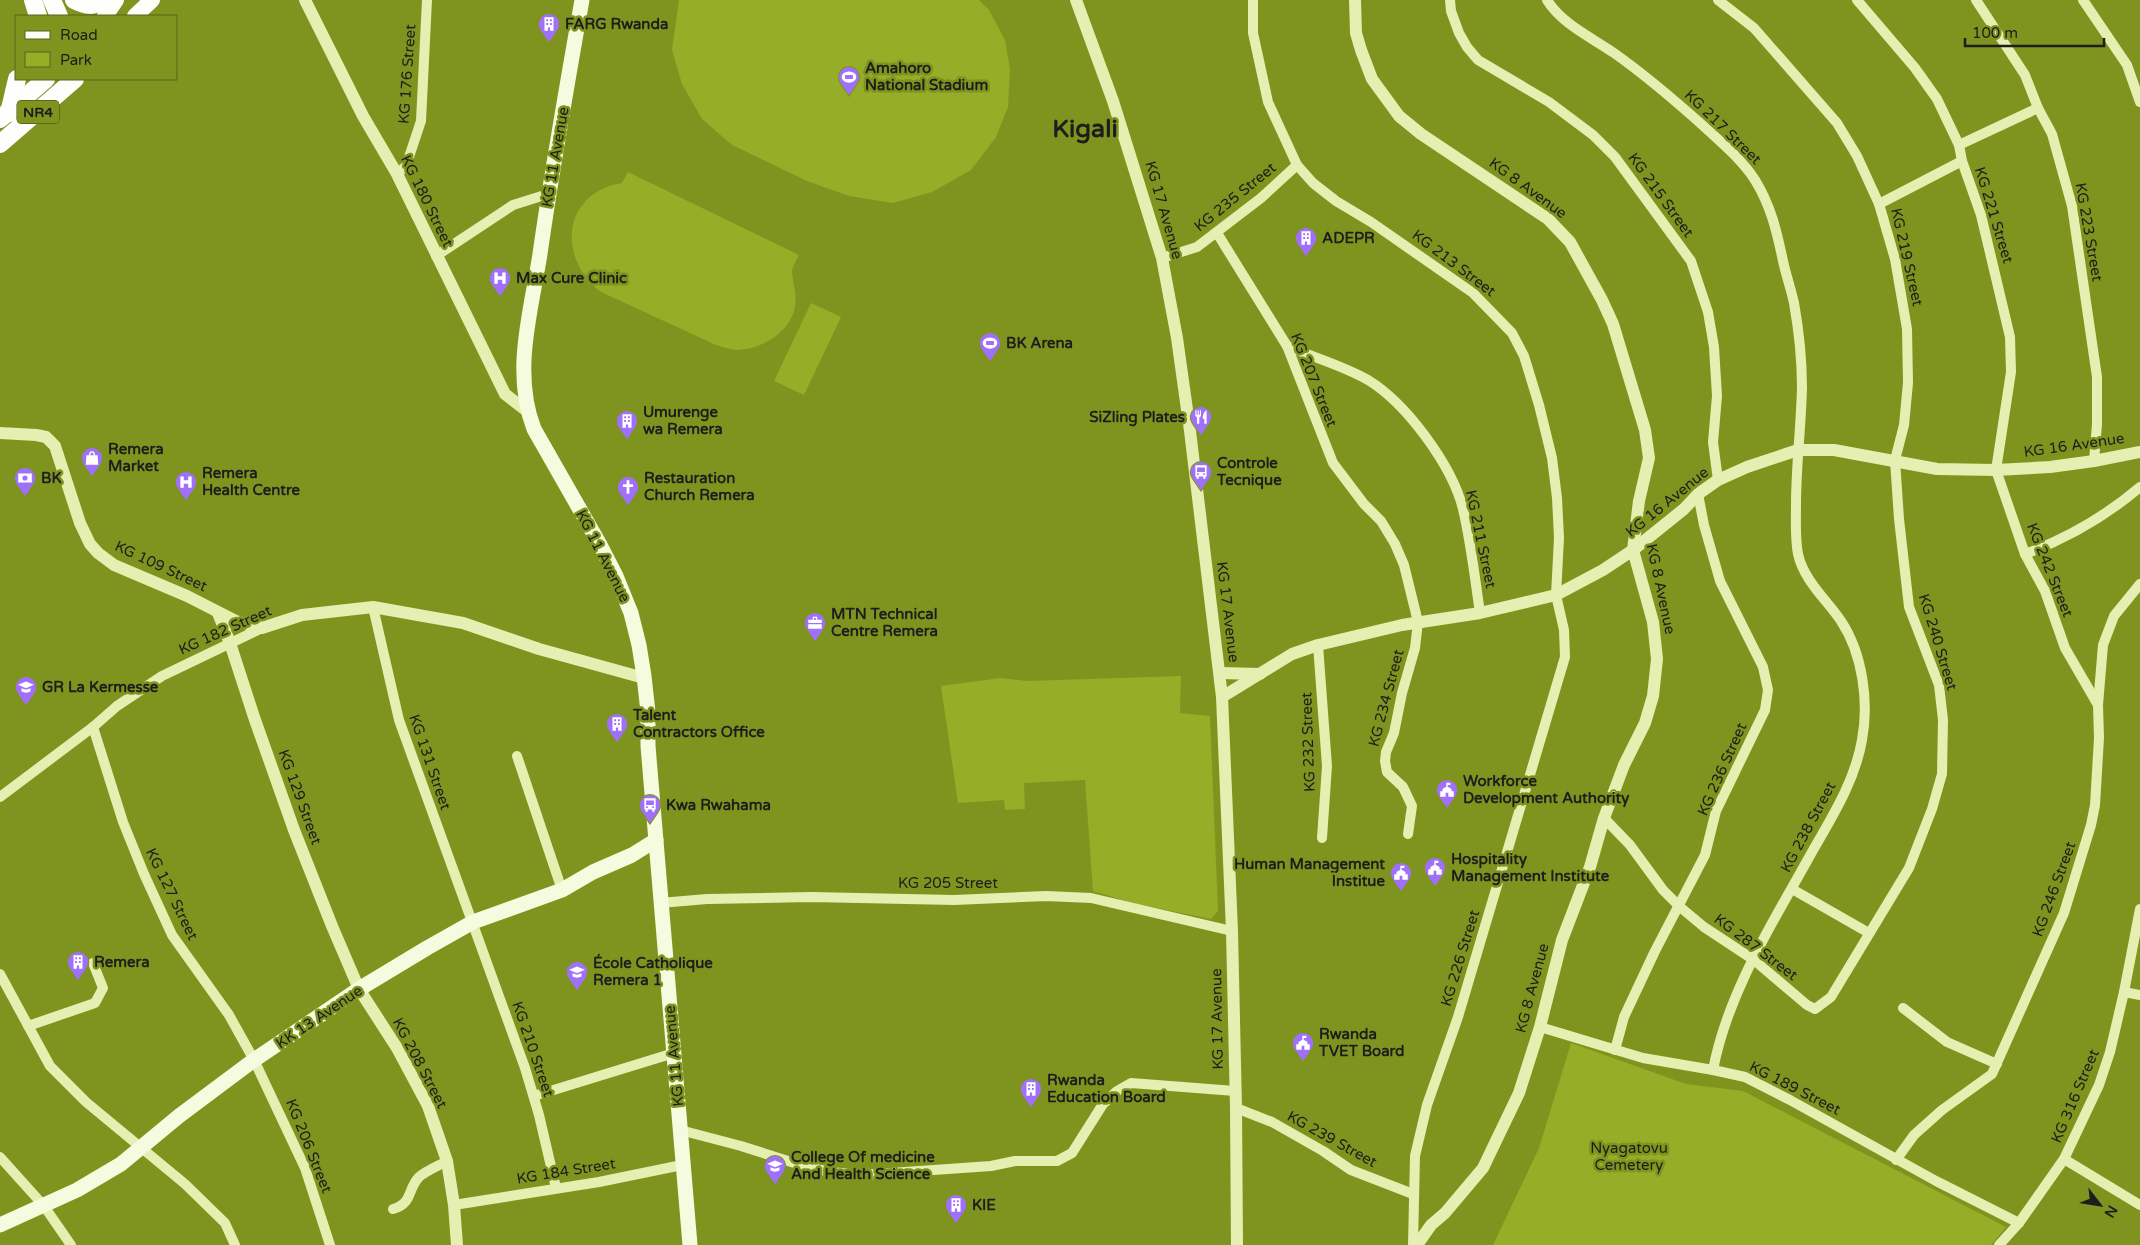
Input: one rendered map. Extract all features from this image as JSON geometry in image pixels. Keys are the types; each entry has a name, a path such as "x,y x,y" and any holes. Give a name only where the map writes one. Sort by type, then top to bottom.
{"highway":[{"path":"52,0 59,15"},
{"path":"74,0 86,5 96,6 105,0"},
{"path":"5,116 17,80"},
{"name":"NR4","path":"5,116 45,80"},
{"name":"NR4","path":"0,144 74,80"}],"main road":[{"path":"106,15 116,0"},
{"path":"127,15 137,0"},
{"path":"137,15 143,11 152,0"},
{"name":"KG 11 Avenue","path":"582,0 548,194 522,382 527,411 534,429 616,576 633,621 639,645 648,712 648,746 660,903 690,1245"},
{"name":"KK 13 Avenue","path":"0,1225 77,1190 121,1164 179,1116 254,1060 359,989 473,922 562,890 594,872 632,855 656,840"}],"street":[{"name":"KG 180 Street","path":"304,0 363,116 397,174 505,394 527,411"},
{"name":"KG 176 Street","path":"397,174 406,166 421,121 427,0"},
{"name":"KG 17 Avenue","path":"1076,0 1114,101 1162,258 1177,338 1190,431 1222,697 1232,931 1237,1245"},
{"name":"KG 213 Street","path":"1253,0 1252,33 1268,102 1297,165 1313,183 1336,201 1371,222 1473,293 1512,333 1524,356 1540,405 1552,458 1559,538 1556,595"},
{"name":"KG 8 Avenue","path":"1355,0 1356,33 1361,50 1372,79 1399,116 1421,134 1548,219 1560,229 1570,242 1613,324 1630,376 1647,441 1649,458 1639,501 1633,550 1653,622 1657,659 1653,696 1645,723 1624,765 1604,818 1590,867 1562,940 1540,1027 1519,1093 1483,1168 1445,1213 1431,1225 1417,1245"},
{"name":"KG 215 Street","path":"1450,0 1451,11 1459,33 1467,47 1478,60 1549,102 1593,135 1615,156 1691,261 1708,312 1714,347 1717,396 1713,442 1718,480"},
{"name":"KG 217 Street","path":"1547,0 1552,9 1564,20 1628,62 1686,110 1734,154 1757,185 1768,204 1780,238 1801,350 1802,388 1798,450"},
{"name":"KG 219 Street","path":"1718,0 1754,28 1837,123 1857,156 1879,204 1895,259 1907,329 1908,383 1904,425 1895,460"},
{"name":"KG 221 Street","path":"1857,0 1915,68 1937,99 1960,145 1962,161 1981,214 2010,336 2011,372 1996,470"},
{"name":"KG 223 Street","path":"1976,0 2025,76 2038,108 2052,134 2072,206 2097,377 2097,424 2094,461"},
{"path":"2083,0 2127,65 2140,102"},
{"path":"1960,145 2038,108"},
{"path":"1879,204 1962,161"},
{"name":"KG 235 Street","path":"1162,258 1198,247 1262,198 1297,165"},
{"path":"436,256 513,205 548,194"},
{"name":"KG 207 Street","path":"1217,233 1287,346 1333,463 1364,504 1381,521 1395,544 1404,565 1418,622"},
{"name":"KG 211 Street","path":"1287,346 1366,379 1400,406 1424,434 1453,482 1462,507 1480,613"},
{"name":"KG 109 Street","path":"0,433 46,437 55,446 80,523 90,544 98,553 114,565 187,596 236,621 262,628"},
{"name":"KG 16 Avenue","path":"1222,697 1292,654 1318,645 1418,622 1480,613 1556,595 1603,570 1633,550 1684,509 1698,494 1718,480 1747,467 1798,450 1834,450 1937,469 1996,470 2094,461 2140,452"},
{"name":"KG 238 Street","path":"1713,1070 1719,1041 1728,1014 1754,960 1839,806 1852,776 1862,740 1865,698 1862,672 1843,624 1807,576 1799,556 1796,528 1798,450"},
{"name":"KG 240 Street","path":"1852,962 1909,868 1932,809 1942,774 1943,720 1939,685 1909,607 1899,519 1895,460"},
{"name":"KG 242 Street","path":"1996,470 2025,554 2046,591 2065,648 2098,705"},
{"path":"2025,554 2049,545 2085,526 2121,503 2140,487"},
{"name":"KG 236 Street","path":"1615,1050 1624,1017 1655,951 1705,855 1716,811 1765,710 1768,690 1762,667 1720,581 1704,525 1698,494"},
{"name":"KG 246 Street","path":"1896,1160 1914,1135 1942,1110 1992,1074 2064,913 2092,824 2095,804 2099,738 2098,705 2103,645 2114,616 2140,584"},
{"name":"KG 226 Street","path":"1413,1245 1415,1156 1427,1105 1458,1017 1566,657 1564,630 1556,595"},
{"name":"KG 182 Street","path":"0,797 93,727 117,706 162,676 262,628 302,615 373,607 463,623 539,648 644,678"},
{"name":"KG 131 Street","path":"373,607 399,720 473,922"},
{"name":"KG 129 Street","path":"218,612 294,830 359,989"},
{"name":"KG 234 Street","path":"1408,834 1412,806 1403,787 1387,772 1385,761 1386,752 1394,733 1402,693 1416,648 1418,622"},
{"name":"KG 232 Street","path":"1318,645 1327,766 1322,838"},
{"path":"1220,673 1260,674"},
{"name":"KG 127 Street","path":"93,727 123,822 172,935 228,1015 254,1060"},
{"path":"517,756 562,890"},
{"name":"KG 287 Street","path":"1604,818 1630,845 1663,890 1680,906 1704,926 1754,960 1807,1005 1815,1009 1831,997 1852,962"},
{"path":"1792,889 1869,933"},
{"name":"KG 205 Street","path":"660,903 811,897 954,900 1046,896 1090,898 1232,931"},
{"name":"KG 316 Street","path":"1999,1245 2019,1223 2064,1159 2099,1084 2110,1052 2140,909"},
{"name":"KG 210 Street","path":"473,922 534,1096 556,1188"},
{"path":"28,1026 95,1003 103,988 93,963"},
{"path":"0,974 50,1066 86,1102 185,1184 225,1223 235,1245"},
{"name":"KG 208 Street","path":"359,989 397,1048 428,1106 447,1161 454,1205 457,1245"},
{"path":"2124,992 2140,994"},
{"path":"1903,1008 1947,1042 1997,1064"},
{"name":"KG 189 Street","path":"1540,1027 1643,1058 1713,1070 1752,1081 1824,1118 1896,1160 2019,1223"},
{"path":"534,1096 674,1053"},
{"name":"KG 206 Street","path":"254,1060 305,1168 330,1245"},
{"path":"680,1130 830,1172 862,1175 982,1167 1015,1161 1057,1161 1066,1158 1078,1145 1103,1104 1117,1091 1131,1083 1235,1091"},
{"name":"KG 239 Street","path":"1236,1108 1272,1122 1323,1151 1351,1170 1414,1194"},
{"path":"0,1157 44,1206 70,1245"},
{"path":"2064,1159 2140,1205"},
{"path":"393,1209 402,1206 407,1201 420,1177 447,1161"},
{"name":"KG 184 Street","path":"454,1205 599,1182 682,1165"}],"green space":[{"name":"Amahoro National Stadium","path":"679,0 979,0 989,10 1005,40 1010,69 1008,107 996,137 971,170 932,192 893,203 849,196 807,181 732,145 702,119 682,84 672,50"},
{"path":"628,172 799,255 792,272 795,306 788,324 782,331 766,342 747,349 727,348 716,345 601,292 587,278 577,262 572,245 572,228 578,212 588,199 602,189 622,183"},
{"path":"811,303 841,317 804,395 774,381"},
{"path":"1181,676 1180,713 1210,716 1218,911 1211,919 1132,903 1093,891 1085,780 1024,783 1025,809 1005,810 1004,800 958,803 941,686 1001,678 1027,681"},
{"name":"Nyagatovu Cemetery","path":"1571,1043 1686,1084 1743,1091 2006,1227 1991,1245 1493,1245 1539,1148"}],"place":[{"name":"FARG Rwanda","path":"549,43"},
{"name":"Amahoro National Stadium","path":"849,96"},
{"name":"ADEPR","path":"1306,257"},
{"name":"Max Cure Clinic","path":"500,297"},
{"name":"BK Arena","path":"990,362"},
{"name":"SiZling Plates","path":"1201,436"},
{"name":"Umurenge wa Remera","path":"627,440"},
{"name":"Remera Market","path":"92,477"},
{"name":"Controle Tecnique","path":"1201,491"},
{"name":"BK","path":"25,497"},
{"name":"Remera Health Centre","path":"186,501"},
{"name":"Restauration Church Remera","path":"628,506"},
{"name":"MTN Technical Centre Remera","path":"815,642"},
{"name":"GR La Kermesse","path":"26,706"},
{"name":"Talent Contractors Office","path":"617,743"},
{"name":"Workforce Development Authority","path":"1447,809"},
{"name":"Kwa Rwahama","path":"650,824"},
{"name":"Hospitality Management Institute","path":"1435,887"},
{"name":"Human Management Institue","path":"1401,892"},
{"name":"Remera","path":"78,981"},
{"name":"École Catholique Remera 1","path":"577,991"},
{"name":"Rwanda TVET Board","path":"1303,1062"},
{"name":"Rwanda Education Board","path":"1031,1108"},
{"name":"College Of medicine And Health Science","path":"775,1185"},
{"name":"KIE","path":"956,1224"}],"district":[{"name":"Kigali","path":"1085,129"}]}
